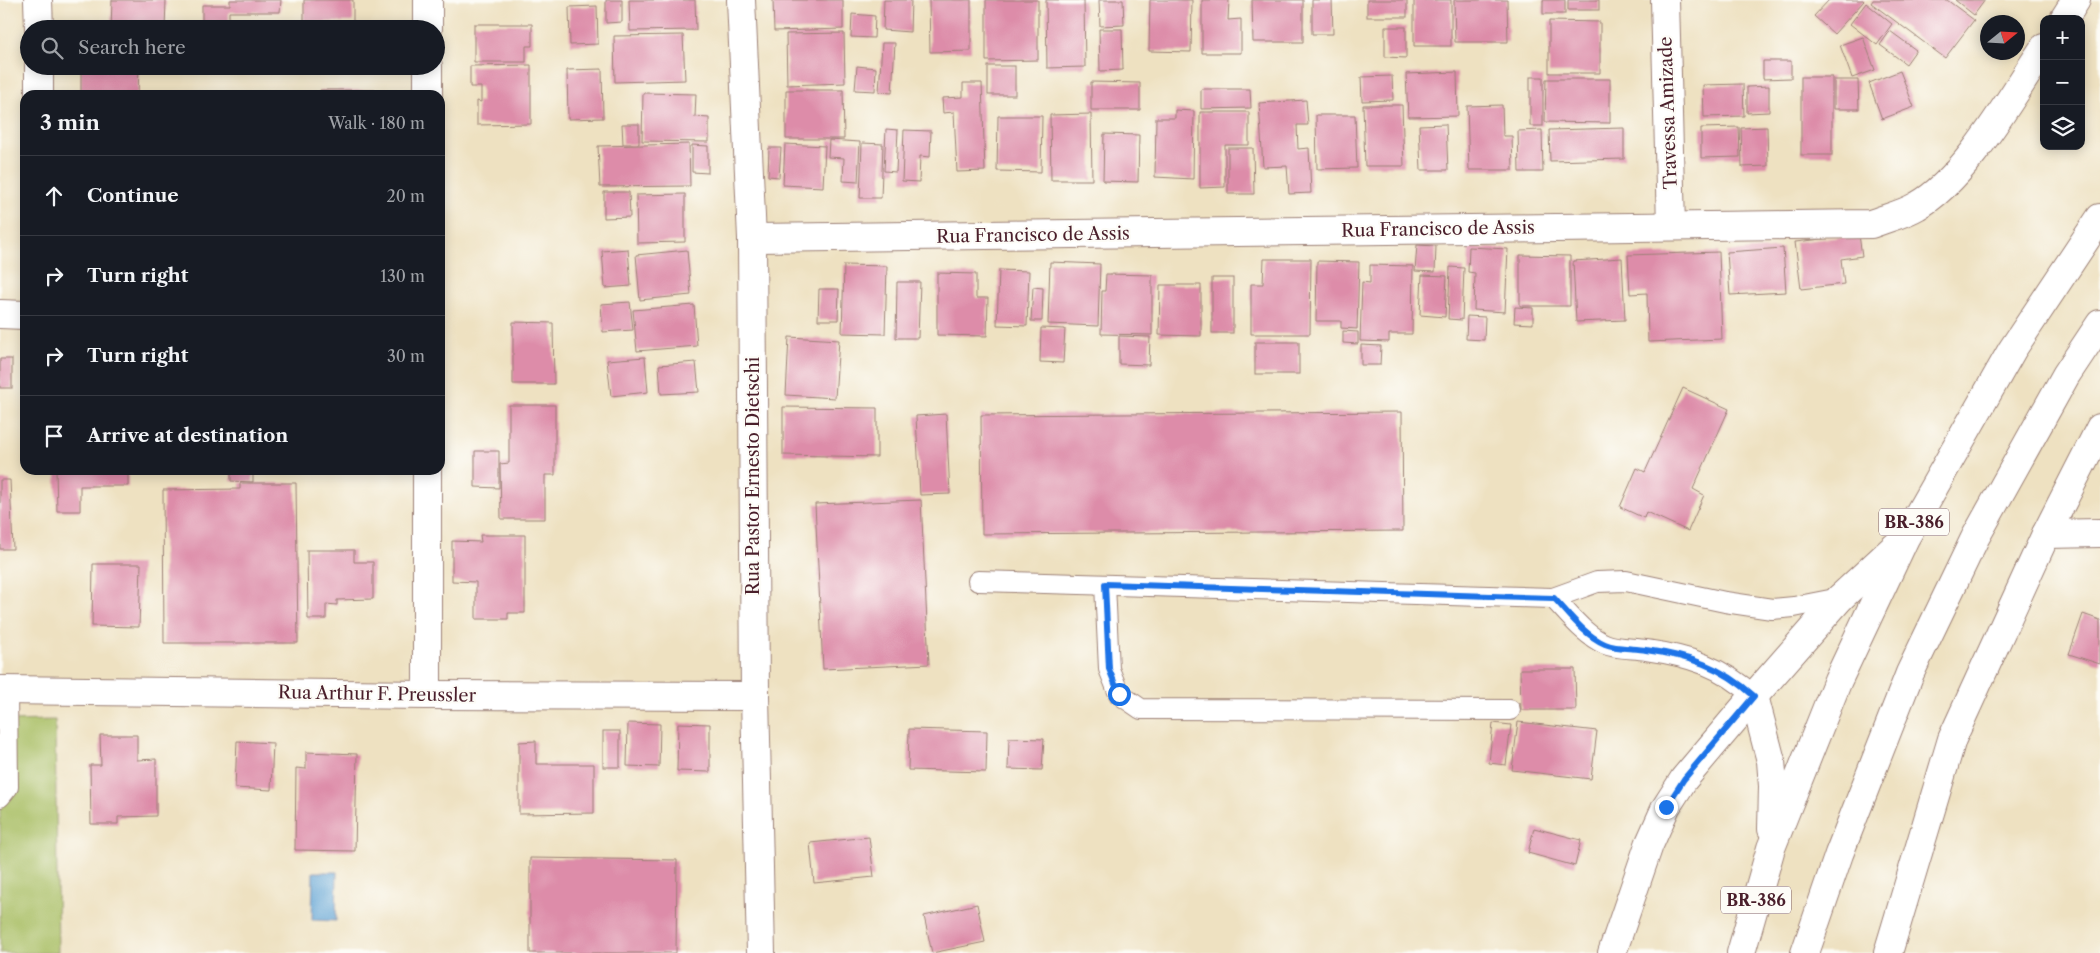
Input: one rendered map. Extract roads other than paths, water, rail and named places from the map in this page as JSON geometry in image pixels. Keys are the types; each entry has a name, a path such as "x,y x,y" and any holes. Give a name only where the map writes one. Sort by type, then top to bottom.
{"main road":[{"path":"38,0 39,20"},
{"path":"428,0 428,20"},
{"name":"Rua Pastor Ernesto Dietschi","path":"741,0 752,238 755,696 761,953"},
{"name":"Travessa Amizade","path":"1665,0 1671,226"},
{"path":"2067,15 2076,0"},
{"name":"Rua Francisco de Assis","path":"752,238 1871,224 1918,206 1952,180 2040,54"},
{"path":"39,75 40,90"},
{"path":"428,75 428,90"},
{"name":"BR-386","path":"1740,953 1771,848 1838,680 1906,538 2012,350 2100,218"},
{"path":"0,314 20,315"},
{"name":"BR-386","path":"1804,953 1839,854 1910,674 1974,538 2066,375 2100,324"},
{"path":"1888,953 1952,739 2046,534 2100,428"},
{"path":"427,475 427,695"},
{"path":"2046,534 2100,533"},
{"path":"1612,953 1649,845 1666,807 1684,779 1840,598 1906,538"},
{"name":"Rua Arthur F. Preussler","path":"3,690 427,695 755,696"},
{"path":"1754,696 1771,761 1773,786 1771,848"}],"lane":[{"path":"978,581 1554,598 1597,582 1626,581 1725,602 1772,609 1794,607 1840,598"},
{"path":"1105,584 1109,669 1119,694 1141,709 1510,710"},
{"path":"1554,598 1585,631 1606,644 1673,654 1708,664 1738,681 1754,696"},
{"path":"0,797 8,787 3,690"}],"water":[{"path":"313,872 337,872 336,921 312,920"}]}
